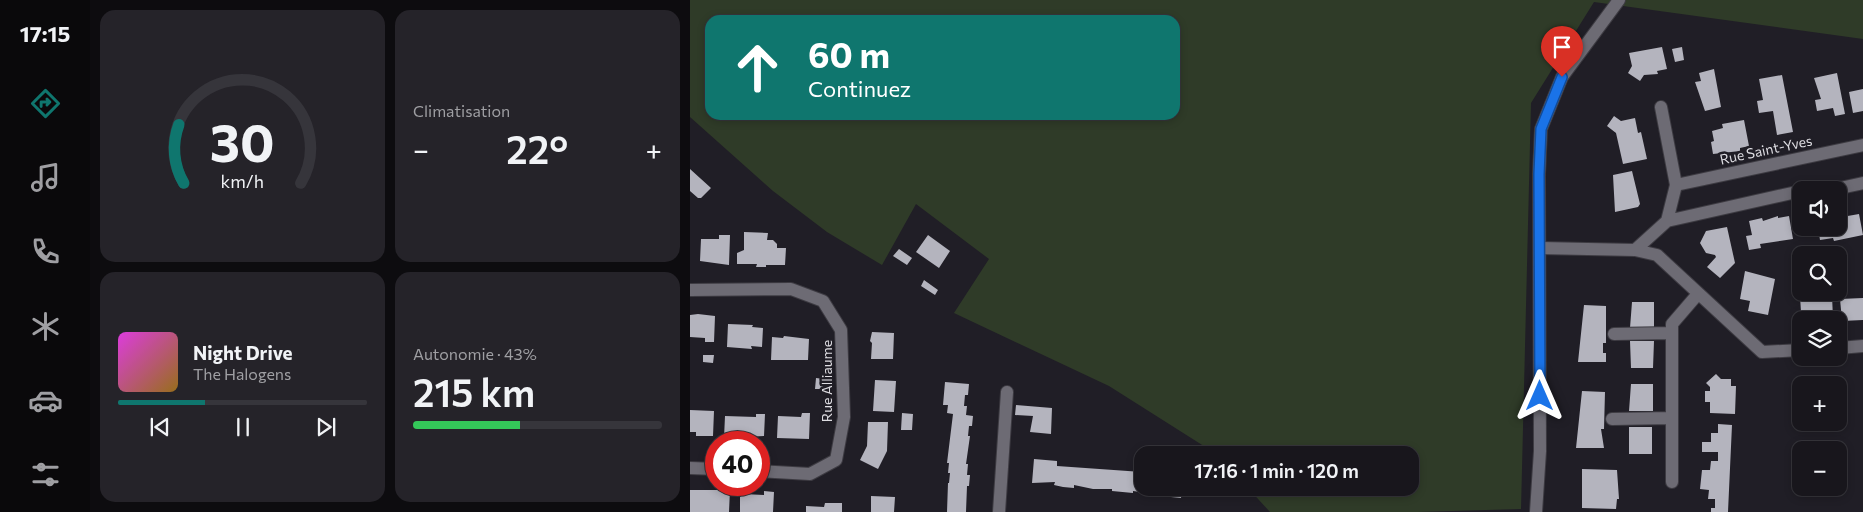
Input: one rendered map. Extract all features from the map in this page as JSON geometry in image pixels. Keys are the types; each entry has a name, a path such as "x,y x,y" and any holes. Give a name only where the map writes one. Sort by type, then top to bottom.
{"street":[{"path":"1536,512 1540,451 1541,129 1562,77 1619,0"},
{"path":"1661,107 1676,185 1667,221"},
{"name":"Rue Saint-Yves","path":"1676,185 1863,145"},
{"path":"1847,187 1863,184"},
{"path":"1635,250 1667,221 1792,193"},
{"path":"1540,248 1635,250 1657,255 1697,295 1762,352 1792,350"},
{"name":"Rue Alliaume","path":"690,290 791,288 823,301 842,330 844,417 836,460 810,474 770,472"},
{"path":"1672,482 1672,324 1697,295"},
{"path":"1614,334 1671,334"},
{"path":"1847,347 1863,346"},
{"path":"1000,512 1007,392"},
{"path":"1612,418 1672,418"},
{"path":"690,468 705,469"}],"green space":[{"path":"690,0 1863,0 1863,39 1594,2 1531,103 1521,509 1418,512 1270,512 1255,496 1419,496 1419,446 1204,446 1109,386 954,313 989,259 916,204 882,265 827,232 773,191 690,117"}],"building":[{"path":"1662,47 1667,69 1657,71 1658,74 1644,75 1640,81 1628,73 1632,66 1629,53"},
{"path":"1682,47 1684,60 1675,62 1672,49"},
{"path":"1714,69 1721,107 1705,111 1695,82 1701,81 1699,73"},
{"path":"1837,73 1845,114 1835,116 1833,108 1817,111 1815,100 1821,99 1814,78"},
{"path":"1782,75 1793,132 1777,135 1773,111 1759,113 1757,101 1763,100 1759,79"},
{"path":"1863,89 1863,111 1853,113 1849,92"},
{"path":"1614,116 1621,121 1635,118 1638,133 1641,132 1647,159 1623,164 1616,133 1607,126"},
{"path":"1744,120 1749,146 1740,148 1740,151 1713,154 1711,142 1714,141 1712,131 1723,128 1722,124"},
{"path":"690,169 711,188 701,198 698,198 690,191"},
{"path":"1632,171 1640,204 1638,207 1615,212 1613,175"},
{"path":"1859,214 1863,235 1834,241 1833,238 1820,240 1819,236 1847,236 1847,216"},
{"path":"1778,216 1778,218 1789,216 1793,239 1760,244 1761,248 1749,250 1746,236 1752,235 1749,221 1762,218 1763,221"},
{"path":"1727,227 1735,263 1720,278 1707,267 1716,257 1715,255 1706,253 1700,243 1706,231"},
{"path":"744,232 768,233 767,240 773,240 777,244 777,248 786,248 785,265 756,267 757,264 737,264 737,253 744,250"},
{"path":"719,235 730,235 729,265 700,261 701,239 719,239"},
{"path":"928,235 950,251 939,268 916,252"},
{"path":"899,249 912,258 907,265 893,256"},
{"path":"1745,271 1775,279 1768,315 1748,311 1750,301 1740,299"},
{"path":"924,280 938,290 935,295 921,286"},
{"path":"1863,298 1863,320 1847,321 1847,311 1841,311 1840,301 1847,301 1847,299"},
{"path":"1800,301 1832,301 1833,311 1801,311"},
{"path":"1632,302 1654,302 1654,328 1630,328"},
{"path":"1584,305 1606,306 1606,343 1603,343 1603,353 1606,353 1606,362 1578,362"},
{"path":"690,315 715,316 714,342 705,342 705,338 690,337"},
{"path":"728,324 753,325 752,327 763,328 762,347 751,346 752,349 727,347"},
{"path":"872,332 894,333 893,359 871,359 872,343 870,341"},
{"path":"784,336 809,339 808,360 771,360 772,337 783,338"},
{"path":"1630,341 1654,341 1653,368 1631,368"},
{"path":"703,355 714,355 713,363 703,362"},
{"path":"1716,374 1721,379 1731,379 1731,386 1736,386 1735,414 1710,413 1710,402 1705,402 1705,391 1710,391 1710,387 1706,383"},
{"path":"816,378 824,379 823,389 815,389"},
{"path":"875,380 896,381 894,412 873,411"},
{"path":"945,382 969,384 964,406 967,406 966,415 973,416 968,436 970,436 966,464 968,464 967,475 970,475 969,486 967,486 966,512 947,512 950,473 948,473 949,463 947,463 953,414 947,413 948,405 943,405"},
{"path":"1631,384 1653,384 1653,411 1629,411"},
{"path":"1582,391 1605,392 1604,429 1601,429 1604,448 1576,448"},
{"path":"1016,405 1052,408 1051,434 1030,432 1033,416 1015,415"},
{"path":"690,410 714,411 713,431 705,431 705,436 696,436 696,432 690,432"},
{"path":"802,413 810,413 809,439 777,438 778,416 801,417"},
{"path":"902,413 913,414 912,430 901,430"},
{"path":"756,414 765,414 764,431 724,431 725,416 756,417"},
{"path":"868,422 888,422 887,451 878,469 860,460 867,446"},
{"path":"1718,424 1732,425 1728,512 1711,512 1711,508 1715,508 1715,499 1708,499 1709,490 1700,489 1702,470 1710,470 1711,461 1718,461 1718,452 1702,452 1702,442 1711,442 1711,433 1718,433"},
{"path":"1629,427 1652,427 1652,454 1629,454"},
{"path":"1034,459 1057,461 1057,466 1134,471 1133,493 1074,485 1074,488 1063,487 1054,485 1055,482 1032,483"},
{"path":"1582,469 1617,470 1619,499 1617,499 1616,509 1582,508"},
{"path":"690,490 705,490 705,496 730,496 729,512 690,512"},
{"path":"770,492 774,492 773,512 740,512 740,497 770,496"},
{"path":"871,496 895,497 894,512 871,512"},
{"path":"825,503 842,503 842,512 806,512 806,506 824,507"}],"route":[{"path":"1540,396 1539,174 1541,129 1562,77"}]}
